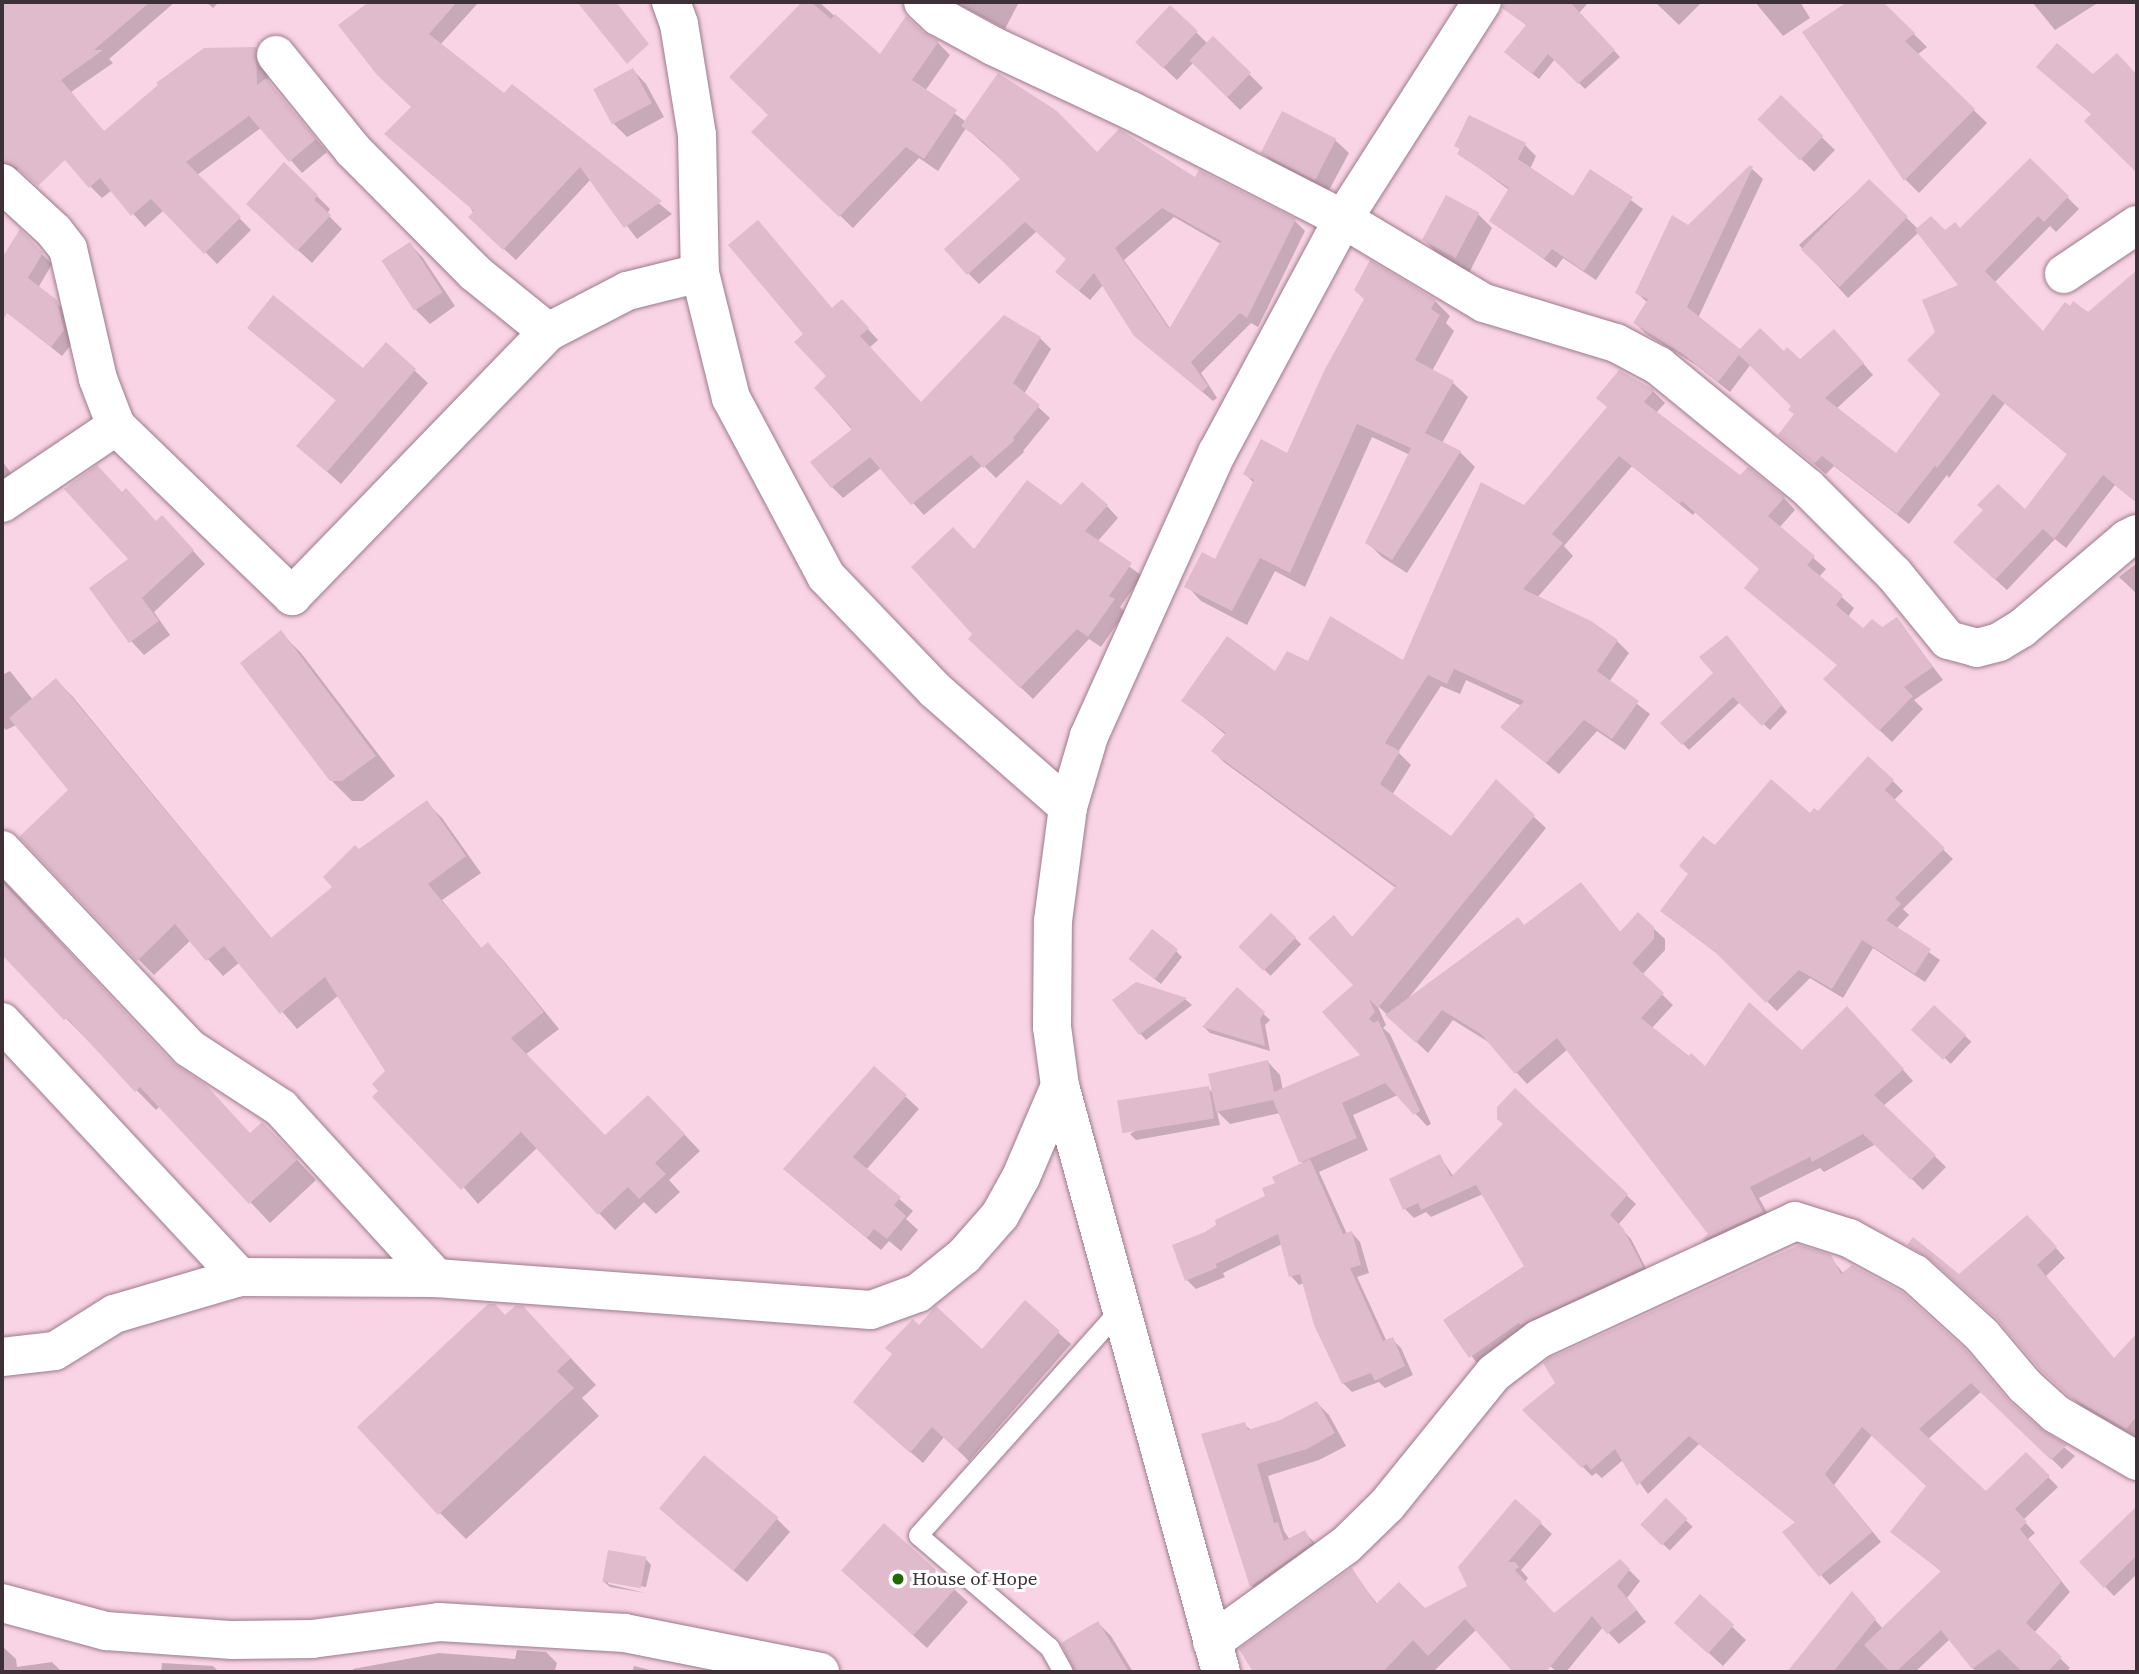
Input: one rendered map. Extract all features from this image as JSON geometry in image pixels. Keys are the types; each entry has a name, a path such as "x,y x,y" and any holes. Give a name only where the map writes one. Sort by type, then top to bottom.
{"street":[{"path":"671,2 679,24 697,135 701,273 731,398 826,576 934,690 1068,807"},
{"path":"923,2 938,16 993,46 1132,111 1343,219 1484,303 1616,343 1659,366 1807,487 1894,574 1948,640 1977,648 1999,642 2021,629 2127,539 2137,534"},
{"path":"1482,2 1343,219 1217,453 1089,736 1068,807 1053,921 1052,1027 1060,1086 1217,1657 1346,1545 1387,1505 1494,1373 1539,1339 1795,1221 1849,1238 1914,1275 1982,1335 2025,1386 2056,1414 2137,1461"},
{"path":"276,55 353,150 475,273 548,332"},
{"path":"2,183 54,231 68,249 98,379 116,426 292,596 548,332 627,291 701,273"},
{"path":"2064,274 2137,225"},
{"path":"2,503 116,426"},
{"path":"2,850 188,1048 281,1108 436,1278"},
{"path":"2,1021 240,1277"},
{"path":"2,1357 55,1351 114,1314 240,1277 436,1278 871,1310 918,1293 964,1256 1000,1215 1021,1177 1060,1086"},
{"path":"2,1603 106,1631 233,1640 312,1639 439,1622 625,1633 820,1672"}],"lane":[{"path":"1063,1672 1049,1647 918,1535 1121,1308"}],"building":[{"path":"2,2 150,2 94,50 103,50 61,80 104,131 158,85 156,83 204,48 256,47 257,85 266,78 316,139 289,162 249,116 186,162 241,217 204,254 151,199 131,216 100,178 89,188 65,160 38,186 16,167 2,162"},
{"path":"369,2 457,2 429,34 504,93 512,84 662,201 624,228 580,167 503,250 468,217 474,211 384,134 411,107 377,75 338,25"},
{"path":"577,2 616,2 649,44 627,64"},
{"path":"802,2 811,2 831,19 835,14 880,54 906,16 923,32 939,41 912,80 957,110 924,159 906,147 839,217 751,132 768,115 729,77"},
{"path":"1504,2 1570,2 1615,50 1578,84 1548,54 1532,74 1504,52 1526,25 1502,8"},
{"path":"1847,2 1883,2 1915,33 1905,41 1975,109 1904,181 1802,32"},
{"path":"1170,5 1198,31 1163,68 1135,42"},
{"path":"1213,36 1251,73 1228,97 1189,60"},
{"path":"2057,43 2093,74 2117,53 2137,75 2137,173 2084,121 2091,114 2036,67"},
{"path":"633,68 652,103 612,124 593,89"},
{"path":"998,73 1057,111 1097,152 1119,129 1195,177 1199,170 1296,219 1247,318 1240,313 1191,362 1208,386 1202,392 1134,336 1094,273 1079,291 1055,272 1066,259 1025,222 967,275 944,249 1020,179 985,143 961,126","holes":["1162,208 1221,241 1169,329 1115,248"]},
{"path":"1781,95 1823,136 1800,160 1757,119"},
{"path":"1282,111 1336,139 1315,181 1261,153"},
{"path":"1469,115 1526,143 1518,159 1573,196 1590,169 1633,197 1584,271 1552,249 1544,259 1489,221 1509,188 1457,154 1460,149 1454,146"},
{"path":"2030,158 2069,196 2044,222 2038,216 1985,271 2043,331 2065,302 2070,306 2073,301 2088,312 2137,270 2137,503 2103,475 2054,539 2043,529 1995,580 1953,542 1983,510 1977,505 1998,484 2025,509 2067,454 1993,394 1937,468 1935,466 1897,514 1822,456 1814,464 1778,435 1794,414 1788,410 1791,406 1739,355 1718,382 1683,354 1633,323 1648,299 1635,293 1672,215 1688,225 1750,165 1753,167 1687,307 1740,349 1760,328 1784,351 1787,347 1800,359 1834,329 1864,363 1825,398 1896,453 1940,394 1907,360 1935,332 1922,300 1958,285 1915,230 1931,216 1945,230 1955,222 1960,228"},
{"path":"284,162 318,195 314,200 331,215 297,251 246,204"},
{"path":"1869,179 1908,217 1840,287 1801,249"},
{"path":"1446,195 1480,213 1456,258 1422,240"},
{"path":"758,220 832,308 842,299 869,328 860,336 921,402 1004,315 1041,337 1013,383 1040,405 1013,438 1015,440 983,468 971,455 911,505 870,457 831,488 810,462 851,430 851,427 814,388 826,376 794,342 803,334 728,245"},
{"path":"20,229 43,253 28,278 57,300 64,330 51,347 7,313 2,322 2,258"},
{"path":"410,242 443,292 414,311 381,261"},
{"path":"1370,260 1436,300 1431,309 1440,315 1415,360 1454,381 1425,433 1461,451 1392,560 1365,543 1411,448 1357,424 1290,573 1260,558 1232,611 1184,587 1202,552 1215,559 1254,480 1243,474 1261,439 1287,453 1325,369 1364,299 1354,290"},
{"path":"273,295 363,368 386,342 416,369 327,472 296,446 336,400 247,328"},
{"path":"1619,370 1654,390 1644,402 1740,475 1748,467 1785,497 1768,516 1815,556 1807,565 1843,595 1836,605 1863,628 1872,619 1882,627 1897,617 1933,667 1904,687 1913,696 1879,731 1823,679 1837,665 1744,588 1759,569 1682,501 1680,504 1619,456 1552,534 1563,543 1523,589 1591,621 1618,640 1597,671 1639,701 1612,739 1584,720 1546,763 1500,727 1524,701 1454,669 1447,684 1428,675 1385,743 1400,751 1380,784 1451,836 1496,779 1535,815 1378,1008 1369,999 1375,1012 1369,1019 1374,1023 1378,1020 1420,1111 1414,1115 1385,1083 1342,1103 1357,1138 1299,1163 1273,1100 1216,1112 1208,1074 1268,1060 1274,1092 1360,1055 1322,1012 1353,985 1308,938 1334,915 1352,937 1396,886 1211,751 1226,733 1181,701 1227,636 1275,671 1287,651 1308,661 1330,616 1403,660 1481,482 1524,505 1607,407 1596,398"},
{"path":"97,465 122,492 126,488 156,521 162,515 194,550 142,598 159,621 129,643 89,588 128,559 64,489"},
{"path":"1027,480 1061,505 1082,482 1108,505 1085,531 1132,563 1109,596 1115,599 1088,637 1077,629 1020,688 968,639 972,634 911,567 953,527 974,549"},
{"path":"281,630 376,756 342,781 330,781 240,663"},
{"path":"1727,635 1782,705 1762,726 1733,697 1682,745 1660,723 1713,673 1699,657"},
{"path":"56,678 271,938 332,887 323,877 355,845 359,849 427,800 466,856 428,884 481,948 488,942 544,1012 511,1038 605,1135 648,1095 685,1134 655,1163 666,1174 639,1199 628,1187 598,1215 521,1132 461,1190 372,1097 378,1091 372,1084 385,1071 325,977 280,1014 224,946 206,961 175,924 137,961 19,837 68,790 9,718"},
{"path":"1868,756 1894,780 1885,790 1945,848 1895,898 1901,904 1886,920 1931,949 1915,974 1862,940 1832,989 1799,970 1766,1003 1716,953 1660,911 1688,874 1679,866 1703,836 1715,845 1771,779 1810,813 1814,808 1818,811"},
{"path":"2,882 173,1063 206,1085 250,1133 262,1122 298,1159 249,1204 140,1087 135,1092 67,1018 64,1020 2,955"},
{"path":"1581,882 1620,932 1638,912 1654,927 1654,939 1632,963 1664,993 1641,1018 1689,1056 1691,1053 1705,1066 1749,1002 1802,1050 1847,1006 1904,1069 1874,1095 1936,1155 1911,1180 1863,1134 1812,1162 1810,1157 1750,1187 1763,1212 1700,1241 1708,1234 1557,1038 1515,1074 1481,1034 1442,1010 1416,1043 1385,1015 1518,917 1524,925"},
{"path":"1271,913 1296,937 1264,971 1238,947"},
{"path":"1152,929 1178,949 1155,979 1129,959"},
{"path":"1136,982 1187,998 1139,1035 1112,1000"},
{"path":"1237,987 1265,1012 1260,1019 1265,1046 1202,1027"},
{"path":"1934,1005 1966,1035 1943,1060 1911,1030"},
{"path":"874,1066 907,1095 853,1157 901,1197 894,1205 906,1216 887,1239 874,1229 867,1238 783,1169"},
{"path":"1209,1086 1214,1119 1122,1133 1117,1101"},
{"path":"1515,1088 1628,1194 1610,1215 1623,1228 1643,1267 1521,1325 1519,1323 1469,1358 1443,1320 1524,1266 1476,1185 1421,1210 1418,1203 1403,1210 1389,1179 1440,1154 1451,1177 1503,1124 1497,1119 1497,1107"},
{"path":"1310,1159 1343,1234 1352,1231 1361,1265 1350,1268 1383,1341 1393,1337 1405,1366 1375,1381 1371,1373 1342,1384 1314,1325 1300,1274 1289,1277 1278,1234 1216,1264 1217,1268 1185,1281 1172,1245 1205,1232 1216,1225 1215,1220 1265,1196 1262,1188 1275,1183 1272,1177"},
{"path":"2027,1215 2057,1247 2037,1265 2114,1358 2137,1333 2137,1416 2126,1429 2069,1396 2041,1371 1997,1319 1929,1258 1907,1245 1913,1237 1959,1274"},
{"path":"1799,1245 1831,1255 1841,1274 1852,1265 1902,1292 1966,1350 2010,1402 2042,1430 2067,1445 2051,1460 1971,1383 1919,1429 1986,1491 2026,1452 2050,1476 2015,1509 2027,1522 2020,1529 2061,1582 2026,1623 2062,1657 2047,1672 2022,1672 1999,1649 1972,1669 1941,1630 1896,1672 1890,1672 1864,1645 1941,1571 1890,1532 1926,1486 1862,1427 1825,1474 1872,1532 1819,1577 1782,1532 1795,1522 1689,1436 1637,1486 1615,1449 1591,1470 1586,1464 1582,1468 1522,1410 1555,1383 1543,1363 1550,1358"},
{"path":"1025,1300 1060,1331 957,1450 932,1427 910,1453 853,1402 892,1354 885,1348 913,1319 919,1325 936,1306 982,1349"},
{"path":"488,1304 495,1304 505,1315 515,1306 523,1306 571,1358 557,1371 574,1388 438,1515 357,1427"},
{"path":"1317,1401 1335,1433 1307,1449 1257,1464 1274,1523 1278,1522 1284,1541 1305,1530 1312,1543 1250,1587 1201,1434 1245,1422 1248,1430 1280,1420"},
{"path":"704,1455 778,1517 733,1571 659,1509"},
{"path":"1666,1498 1688,1519 1662,1545 1640,1525"},
{"path":"1515,1499 1542,1522 1508,1562 1515,1562 1519,1567 1515,1570 1554,1613 1620,1559 1630,1569 1617,1586 1637,1610 1607,1634 1592,1616 1546,1672 1513,1672 1465,1619 1428,1656 1413,1640 1383,1672 1253,1672 1239,1649 1352,1568 1376,1604 1399,1582 1425,1608 1467,1586 1458,1567"},
{"path":"2137,1506 2137,1555 2104,1588 2079,1562"},
{"name":"House of Hope","path":"884,1523 956,1588 913,1635 841,1571"},
{"path":"608,1550 646,1557 641,1588 602,1582"},
{"path":"1852,1591 1876,1619 1833,1672 1787,1672"},
{"path":"1700,1594 1734,1625 1708,1654 1674,1623"},
{"path":"1098,1621 1129,1672 1075,1672 1061,1643"}],"place":[{"name":"House of Hope","path":"898,1579"}]}
